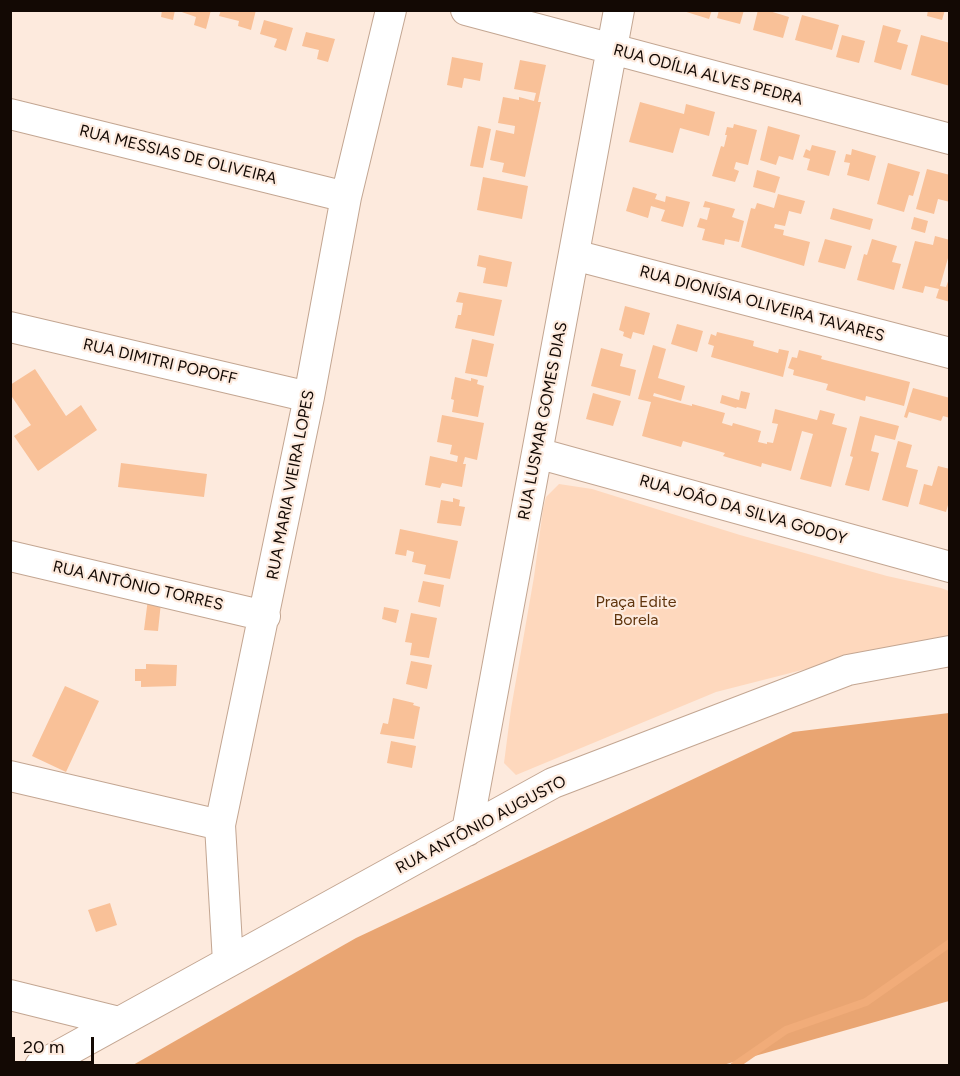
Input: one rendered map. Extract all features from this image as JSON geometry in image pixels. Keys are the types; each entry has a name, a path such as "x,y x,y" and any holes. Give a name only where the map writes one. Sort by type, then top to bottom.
{"street":[{"name":"RUA MARIA VIEIRA LOPES","path":"228,962 220,825 309,398 346,197 391,10"},
{"name":"RUA ODÍLIA ALVES PEDRA","path":"466,10 950,139"},
{"name":"RUA LUSMAR GOMES DIAS","path":"467,831 619,10"},
{"name":"RUA MESSIAS DE OLIVEIRA","path":"10,114 346,197"},
{"name":"RUA DIONÍSIA OLIVEIRA TAVARES","path":"574,255 950,353"},
{"name":"RUA DIMITRI POPOFF","path":"10,327 309,398"},
{"name":"RUA JOÃO DA SILVA GODOY","path":"537,453 950,567"},
{"name":"RUA ANTÔNIO TORRES","path":"10,556 265,616"},
{"name":"RUA ANTÔNIO AUGUSTO","path":"40,1065 553,783 848,670 950,651"},
{"path":"10,776 220,825"},
{"path":"10,995 119,1022"}],"green space":[{"name":"Praça Edite Borela","path":"559,484 592,489 740,535 949,591 950,635 904,644 716,692 516,775 504,763 511,709 534,577 543,509 546,497"}],"shaded area":[{"path":"949,713 949,1001 723,1065 133,1065 356,938 793,732"}],"building":[{"path":"162,10 175,10 173,20 161,17"},
{"path":"176,10 211,10 206,29 194,25 196,17"},
{"path":"221,10 256,10 251,30 238,26 239,21 219,16"},
{"path":"680,10 712,10 709,19"},
{"path":"719,10 744,10 740,24 717,18"},
{"path":"758,10 789,17 783,38 753,30"},
{"path":"928,10 945,10 942,20 927,16"},
{"path":"802,15 839,25 832,50 795,40"},
{"path":"264,20 293,28 286,51 274,47 277,39 260,34"},
{"path":"883,25 901,30 897,42 908,45 901,70 874,62"},
{"path":"306,32 335,39 328,62 317,59 319,50 302,46"},
{"path":"842,35 865,41 859,63 836,57"},
{"path":"921,35 950,43 950,86 911,75"},
{"path":"452,57 483,63 480,81 464,78 462,88 447,85"},
{"path":"520,60 546,65 538,102 541,102 525,177 502,172 504,163 490,160 496,130 514,134 515,126 498,123 503,97 519,100 519,97 534,101 536,93 514,89"},
{"path":"640,102 684,114 686,104 715,112 709,136 680,128 673,153 629,142"},
{"path":"734,124 757,130 748,165 736,162 734,169 739,171 735,182 712,176 721,146 724,147 727,127 733,128"},
{"path":"478,126 491,129 483,168 470,166"},
{"path":"768,126 800,135 793,160 779,156 776,165 760,160"},
{"path":"812,145 836,151 829,176 807,170 810,159 803,157 806,149 810,151"},
{"path":"852,149 876,156 869,181 847,175 850,163 844,162 846,154 851,155"},
{"path":"888,163 920,172 913,196 909,195 904,212 877,204"},
{"path":"927,169 950,175 950,202 938,199 934,214 916,209"},
{"path":"757,170 780,177 775,193 753,187"},
{"path":"483,177 528,186 522,219 477,210"},
{"path":"633,187 657,194 655,199 665,202 666,196 690,202 683,227 661,221 665,210 651,206 648,218 626,211"},
{"path":"778,194 805,201 801,214 789,211 785,226 775,224 774,228 784,230 783,235 810,242 804,266 741,247 751,208 755,209 757,203 774,208"},
{"path":"705,201 735,209 732,217 744,221 739,242 725,239 724,245 702,240 705,229 697,227 700,218 707,220 710,208 703,207"},
{"path":"833,208 873,219 870,230 830,219"},
{"path":"914,217 928,221 925,233 911,229"},
{"path":"935,236 950,240 950,251 940,286 946,287 950,276 950,302 936,298 939,289 925,286 923,293 902,288 915,241 933,245"},
{"path":"825,239 852,246 845,269 818,262"},
{"path":"872,239 897,246 892,262 901,264 894,290 857,280 864,254 867,255"},
{"path":"479,255 512,262 507,287 483,283 486,268 477,266"},
{"path":"459,292 502,300 494,336 455,328 463,303 456,302"},
{"path":"625,306 650,313 644,335 633,332 631,339 623,336 624,332 619,330"},
{"path":"677,324 703,331 697,352 671,344"},
{"path":"717,332 754,341 753,346 778,353 779,349 789,351 783,377 711,357 714,346 708,344 711,334 716,336"},
{"path":"472,339 494,344 487,377 465,373"},
{"path":"653,345 666,349 658,378 685,386 681,401 654,393 653,396 725,413 722,423 732,426 733,423 761,431 758,442 773,443 778,424 772,423 775,409 817,420 820,410 835,414 832,424 847,428 831,487 800,479 813,434 802,431 791,471 762,463 761,467 723,456 725,453 683,441 681,447 642,436 651,402 638,399"},
{"path":"601,348 623,354 620,366 636,370 630,396 591,386"},
{"path":"799,350 822,356 821,359 910,382 904,406 866,396 865,401 826,390 828,384 793,375 794,370 788,368 792,357 797,358"},
{"path":"35,369 66,416 81,405 97,430 38,471 14,436 31,425 10,394 10,385"},
{"path":"455,377 471,381 471,378 478,380 477,384 484,386 478,417 452,412 454,400 451,399"},
{"path":"913,388 950,398 950,418 943,416 941,421 909,412 907,418 904,417"},
{"path":"741,391 750,393 746,409 720,403 722,395 739,400"},
{"path":"593,393 621,401 613,426 586,419"},
{"path":"442,415 484,423 477,460 465,457 462,487 442,483 440,488 425,485 430,456 457,462 458,456 450,454 452,445 437,442"},
{"path":"860,416 899,426 895,440 875,435 871,451 879,453 869,491 845,485 853,457 850,456"},
{"path":"898,441 912,445 906,467 918,470 908,507 882,500"},
{"path":"121,463 207,474 204,497 118,487"},
{"path":"938,466 950,469 950,498 946,512 919,504 924,484 932,486"},
{"path":"453,498 460,500 459,506 465,507 461,526 437,523 441,500 453,502"},
{"path":"400,529 458,541 450,579 424,574 426,565 412,562 414,552 407,550 406,556 395,554"},
{"path":"423,581 444,585 440,607 418,602"},
{"path":"149,591 162,593 158,631 144,630"},
{"path":"384,607 399,610 396,623 382,619"},
{"path":"411,613 437,618 429,658 410,655 412,643 405,642"},
{"path":"411,661 432,665 427,689 406,684"},
{"path":"146,664 177,665 176,686 141,687 141,681 135,681 135,669 146,669"},
{"path":"65,686 99,701 66,772 32,756"},
{"path":"393,698 414,703 413,705 420,707 414,739 380,734 383,723 388,724"},
{"path":"391,741 416,746 412,768 387,763"},
{"path":"110,903 117,925 96,932 88,910"}],"waterway":[{"path":"734,1066 786,1030 866,1002 950,943"}]}
